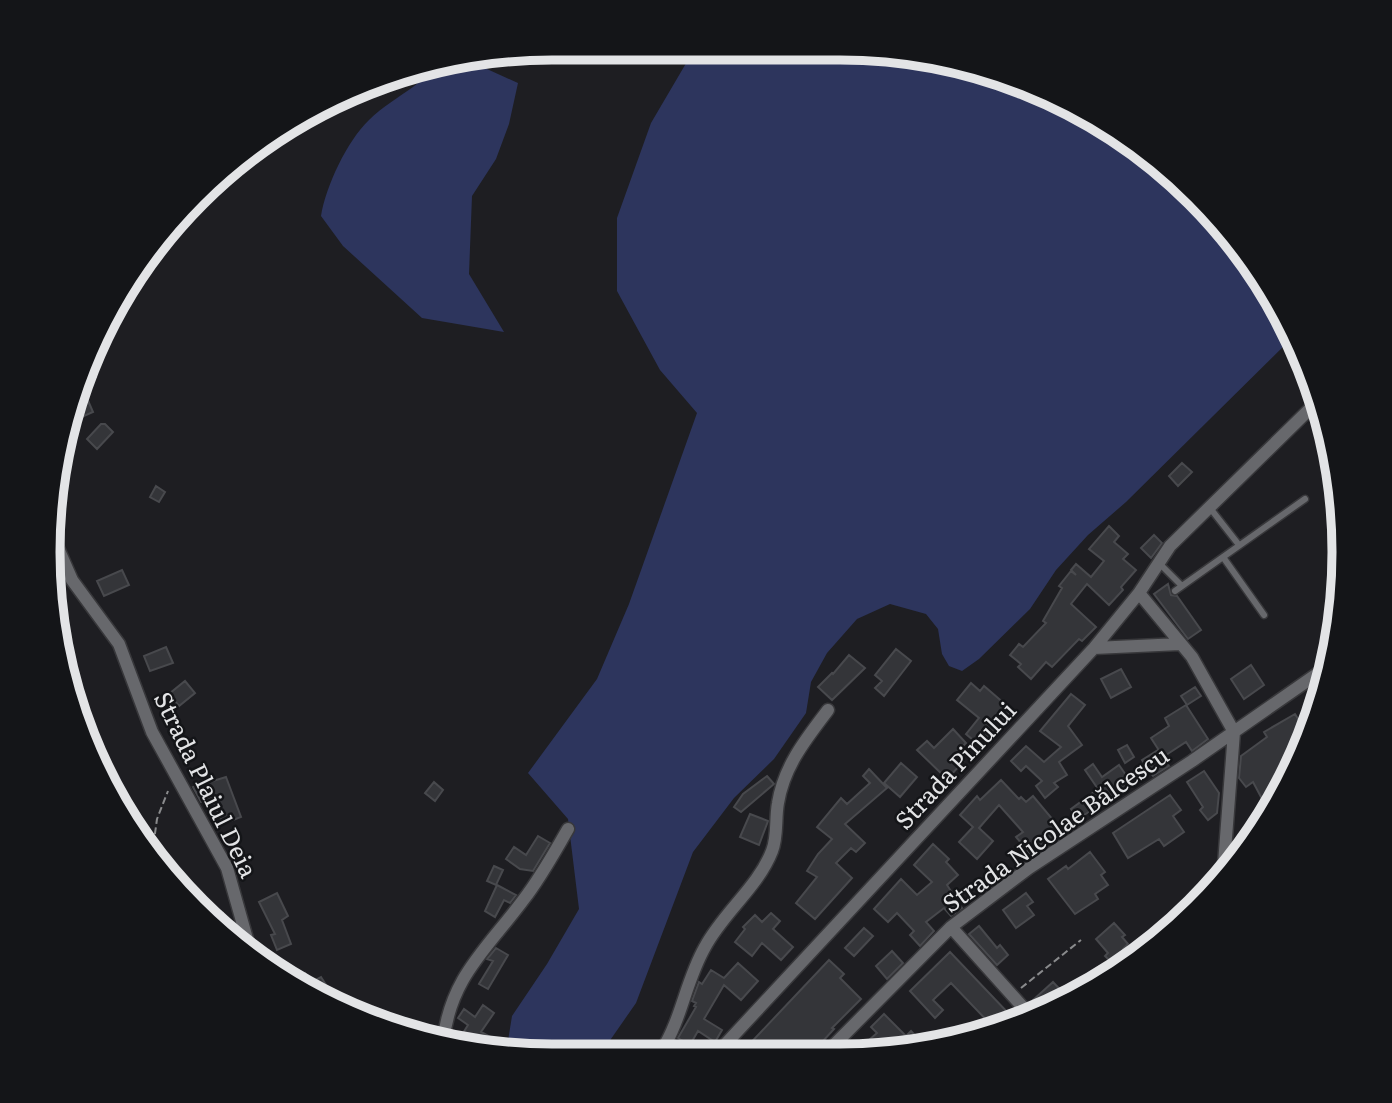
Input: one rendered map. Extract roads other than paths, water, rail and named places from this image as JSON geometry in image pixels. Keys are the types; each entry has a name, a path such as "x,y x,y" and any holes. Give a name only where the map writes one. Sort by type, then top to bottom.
{"street":[{"name":"Strada Pinului","path":"726,1044 1094,648 1139,593 1158,561 1177,538 1311,407"},
{"name":"Strada Plaiul Deia","path":"60,553 72,580 118,644 152,732 227,868 247,938"},
{"path":"1139,593 1201,672 1234,732 1224,859"},
{"path":"1094,648 1180,644"},
{"name":"Strada Nicolae Bălcescu","path":"835,1044 951,927 1030,868 1317,674"},
{"path":"665,1044 705,947 772,851 778,803 785,777 796,753 828,710"},
{"path":"444,1031 446,1019 462,978 532,889 568,829"},
{"path":"951,927 1023,1008"}],"lane":[{"path":"1175,591 1305,499"},
{"path":"1210,508 1239,545"},
{"path":"1223,557 1265,615"},
{"path":"1158,561 1182,586"}],"waterway":[{"path":"107,762 119,780 126,799"}]}
